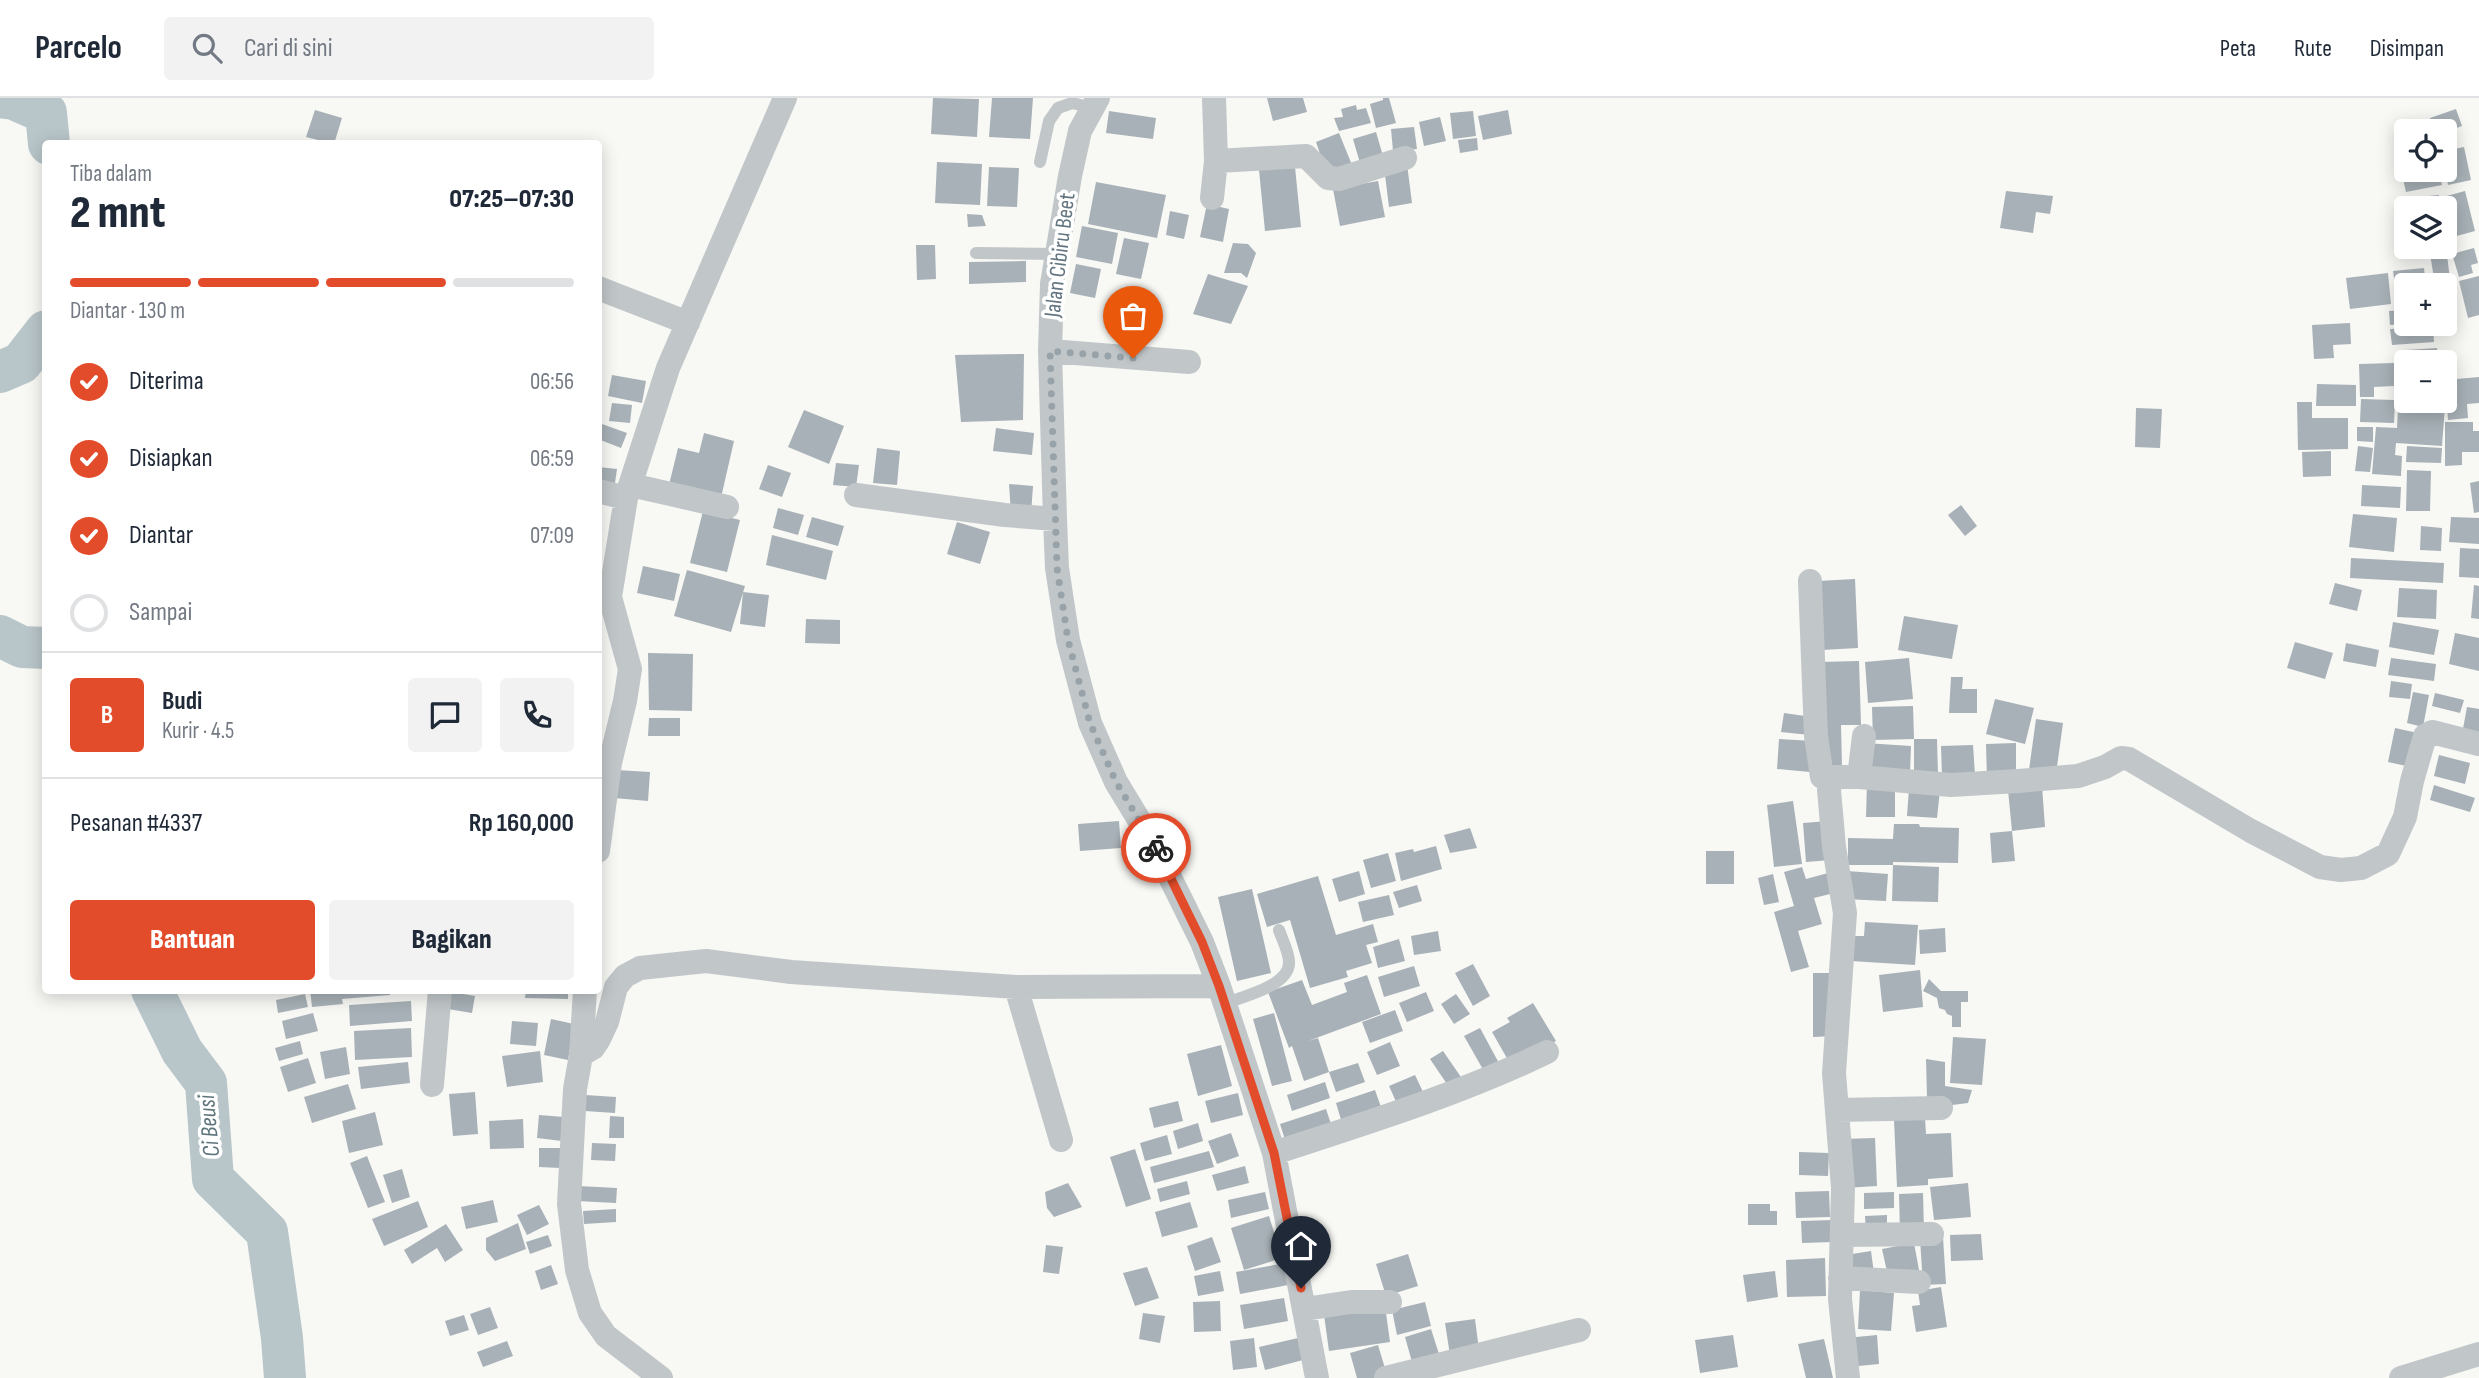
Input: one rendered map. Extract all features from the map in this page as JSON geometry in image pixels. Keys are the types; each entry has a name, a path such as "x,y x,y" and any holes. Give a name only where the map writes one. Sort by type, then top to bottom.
{"street":[{"path":"602,822 610,763 630,669 610,597 628,492 668,368 785,98"},
{"path":"1212,198 1216,161 1214,98"},
{"name":"Jalan Cibiru Beet","path":"1096,103 1080,131 1052,284 1050,351 1057,568 1068,640 1090,723 1116,782 1153,843 1202,942 1221,995 1274,1153 1317,1378"},
{"path":"1216,161 1306,156 1328,178 1339,179 1405,158"},
{"path":"602,290 688,323"},
{"path":"1050,351 1189,362"},
{"path":"602,491 628,492 727,507"},
{"path":"856,495 1004,515 1055,519"},
{"path":"1810,581 1819,770 1822,777 1859,776 1951,785 2078,776 2105,767 2121,758 2129,759 2320,867 2342,870 2361,867 2388,854 2405,817 2425,736 2432,732 2479,744"},
{"path":"1859,776 1864,736"},
{"path":"1831,777 1829,790 1834,847 1845,913 1834,1073 1843,1188 1841,1312 1848,1378"},
{"path":"581,1055 593,1048 599,1039 607,1022 616,987 625,976 640,968 706,961 791,972 1016,987 1221,995"},
{"path":"1016,987 1062,1140"},
{"path":"432,1085 440,994"},
{"path":"585,994 581,1055 575,1089 569,1204 577,1270 590,1312 606,1336 661,1378"},
{"path":"1274,1153 1380,1118 1516,1068 1547,1052"},
{"path":"1837,1110 1941,1108"},
{"path":"1842,1235 1932,1234"},
{"path":"1840,1278 1919,1282"},
{"path":"1305,1309 1351,1302 1390,1302"},
{"path":"1385,1378 1579,1330"},
{"path":"2402,1378 2479,1354"}],"lane":[{"path":"1040,162 1049,121 1058,108 1072,103 1096,103"},
{"path":"976,253 1056,254"},
{"path":"1221,995 1261,991 1287,972 1289,961 1279,930"}],"building":[{"path":"933,98 979,99 977,137 931,134"},
{"path":"992,98 1033,98 1030,139 989,137"},
{"path":"1267,98 1303,98 1307,112 1273,121"},
{"path":"1389,98 1396,123 1376,128 1370,104"},
{"path":"1356,105 1357,110 1366,108 1371,123 1339,131 1334,118 1343,117 1341,109"},
{"path":"2456,109 2462,126 2457,128 2457,119 2430,118"},
{"path":"315,110 342,118 335,140 306,137"},
{"path":"1508,110 1512,134 1483,140 1478,116"},
{"path":"1109,111 1156,118 1153,139 1106,133"},
{"path":"1473,111 1476,136 1453,139 1450,113"},
{"path":"1440,117 1446,141 1424,146 1419,122"},
{"path":"1414,127 1417,149 1393,151 1391,129"},
{"path":"1376,132 1383,156 1360,163 1353,139"},
{"path":"1339,133 1352,165 1327,174 1316,142"},
{"path":"1477,138 1478,150 1460,153 1458,140"},
{"path":"2464,147 2471,180 2448,185 2447,182 2457,182 2457,148"},
{"path":"937,162 982,164 980,205 935,203"},
{"path":"1407,164 1412,203 1389,207 1384,167"},
{"path":"989,167 1019,168 1017,207 987,206"},
{"path":"1295,167 1301,227 1265,231 1259,170"},
{"path":"1378,181 1385,217 1340,226 1333,189"},
{"path":"1096,182 1166,195 1157,238 1088,224"},
{"path":"2404,182 2441,182 2442,185 2406,192"},
{"path":"2006,191 2053,196 2050,214 2036,212 2033,233 2000,228"},
{"path":"2465,191 2475,231 2457,236 2457,196 2447,196"},
{"path":"1207,204 1229,209 1223,242 1200,237"},
{"path":"1170,211 1189,215 1184,239 1166,235"},
{"path":"967,214 982,215 986,226 968,227"},
{"path":"1082,226 1118,233 1112,264 1076,257"},
{"path":"1124,238 1149,243 1141,279 1116,274"},
{"path":"1233,243 1248,244 1256,253 1247,278 1241,273 1224,273"},
{"path":"916,245 935,245 936,279 917,280"},
{"path":"2474,248 2478,263 2471,265 2473,273 2459,277 2454,259 2457,259 2457,253"},
{"path":"2431,259 2448,259 2449,273 2433,273"},
{"path":"1026,261 1026,282 969,284 969,262"},
{"path":"1076,264 1101,269 1095,298 1070,293"},
{"path":"2424,268 2425,273 2394,273 2394,278 2393,271"},
{"path":"2388,273 2391,304 2350,309 2346,278"},
{"path":"1208,274 1248,286 1231,324 1193,314"},
{"path":"2479,276 2479,315 2468,318 2459,281"},
{"path":"2389,311 2394,311 2394,325 2390,325"},
{"path":"2350,323 2351,344 2333,345 2334,358 2314,359 2312,325"},
{"path":"2390,329 2394,329 2394,336 2434,336 2434,342 2392,345"},
{"path":"2437,348 2437,350 2406,350"},
{"path":"1024,354 1023,420 961,422 955,355"},
{"path":"2394,363 2394,386 2374,387 2374,397 2360,397 2359,364"},
{"path":"612,375 646,381 642,403 608,396"},
{"path":"2479,377 2479,403 2467,404 2468,418 2448,420 2447,413 2457,413 2457,379"},
{"path":"2317,384 2356,385 2356,406 2316,406"},
{"path":"2361,399 2394,400 2394,423 2360,422"},
{"path":"2297,402 2312,402 2312,418 2348,418 2348,449 2298,450"},
{"path":"612,403 632,405 630,423 609,421"},
{"path":"2136,408 2162,409 2160,448 2135,447"},
{"path":"804,410 844,426 829,464 788,447"},
{"path":"2398,413 2444,413 2442,446 2396,443 2395,455 2402,456 2401,476 2372,474 2376,427 2397,428"},
{"path":"2445,422 2473,422 2473,431 2479,431 2479,452 2462,452 2462,465 2445,466"},
{"path":"602,424 627,433 621,448 602,441"},
{"path":"2357,427 2373,427 2373,442 2357,441"},
{"path":"996,428 1034,433 1032,455 993,451"},
{"path":"704,433 734,441 720,502 668,489 678,448 699,453"},
{"path":"2358,446 2373,448 2370,472 2355,471"},
{"path":"2407,446 2442,448 2441,463 2406,462"},
{"path":"877,448 900,451 897,485 873,483"},
{"path":"2331,451 2331,476 2303,477 2302,452"},
{"path":"836,463 859,465 856,487 833,485"},
{"path":"768,465 791,473 782,497 759,489"},
{"path":"602,467 617,469 615,483 602,481"},
{"path":"2407,470 2431,471 2430,511 2406,511"},
{"path":"2479,481 2479,512 2474,513 2470,483"},
{"path":"1009,484 1033,486 1031,514 1011,513"},
{"path":"2362,485 2401,487 2400,508 2361,506"},
{"path":"1961,505 1977,526 1965,536 1948,515"},
{"path":"778,508 804,515 798,535 773,528"},
{"path":"703,511 740,520 727,572 690,563"},
{"path":"2353,514 2397,518 2394,552 2349,547"},
{"path":"812,517 844,526 838,546 806,537"},
{"path":"2451,517 2479,518 2479,544 2449,542"},
{"path":"957,522 990,532 980,564 947,554"},
{"path":"2421,526 2442,528 2441,551 2420,550"},
{"path":"772,535 833,551 826,580 766,565"},
{"path":"2460,548 2479,549 2479,578 2459,577"},
{"path":"2351,558 2444,563 2443,583 2350,578"},
{"path":"643,566 680,574 674,601 637,593"},
{"path":"687,570 745,586 731,632 674,616"},
{"path":"1855,579 1858,648 1822,650 1818,581"},
{"path":"2335,583 2362,590 2357,611 2329,604"},
{"path":"2474,585 2479,586 2479,619 2471,618"},
{"path":"2399,588 2437,590 2436,619 2397,617"},
{"path":"743,592 769,595 765,627 740,624"},
{"path":"1904,616 1958,625 1952,659 1898,650"},
{"path":"806,619 840,620 840,644 805,643"},
{"path":"2393,622 2439,630 2434,655 2389,647"},
{"path":"2455,633 2479,638 2479,671 2449,664"},
{"path":"2295,642 2333,653 2325,679 2287,668"},
{"path":"2346,643 2379,650 2376,667 2343,661"},
{"path":"648,653 693,654 692,711 649,710"},
{"path":"1909,658 1913,699 1868,703 1865,662"},
{"path":"2391,658 2436,664 2434,681 2388,675"},
{"path":"1859,661 1861,725 1841,725 1842,766 1822,766 1819,662"},
{"path":"1951,677 1963,677 1962,689 1977,689 1977,713 1949,713"},
{"path":"2391,681 2412,684 2410,699 2389,697"},
{"path":"2413,692 2429,695 2423,727 2407,723"},
{"path":"2435,693 2464,700 2460,713 2432,706"},
{"path":"1995,699 2034,708 2025,744 1986,734"},
{"path":"1913,706 1914,739 1873,740 1872,707"},
{"path":"2467,707 2479,709 2479,737 2462,734"},
{"path":"1784,713 1812,717 1810,735 1781,732"},
{"path":"649,718 680,718 680,736 648,736"},
{"path":"2036,719 2063,723 2056,774 2029,770"},
{"path":"2395,728 2418,733 2411,767 2388,762"},
{"path":"1779,739 1813,741 1810,772 1777,769"},
{"path":"1914,739 1937,739 1938,775 1914,776"},
{"path":"1865,743 1911,746 1910,774 1863,771"},
{"path":"2016,743 2016,780 1987,780 1986,744"},
{"path":"1973,745 1975,775 1942,777 1941,746"},
{"path":"2439,755 2470,763 2465,784 2434,776"},
{"path":"616,770 650,772 648,801 614,798"},
{"path":"1867,783 1895,784 1895,817 1866,817"},
{"path":"2434,785 2475,798 2470,812 2430,800"},
{"path":"2042,786 2045,827 2012,831 2008,790"},
{"path":"1909,788 1940,790 1937,818 1907,816"},
{"path":"1793,801 1802,864 1774,867 1767,805"},
{"path":"1119,821 1121,848 1080,851 1078,824"},
{"path":"1828,821 1831,860 1806,862 1803,823"},
{"path":"1894,824 1959,828 1958,863 1893,862 1893,865 1848,865 1848,838 1893,839"},
{"path":"1470,828 1477,848 1450,853 1444,835"},
{"path":"2012,831 2015,861 1992,863 1990,833"},
{"path":"1436,846 1442,869 1401,881 1395,853 1413,849 1414,852"},
{"path":"1706,851 1734,851 1734,884 1706,884"},
{"path":"1388,853 1396,881 1371,888 1363,860"},
{"path":"1893,865 1939,867 1938,902 1892,901"},
{"path":"1802,867 1806,879 1828,873 1834,893 1814,898 1822,924 1798,931 1809,967 1791,972 1774,912 1794,906 1784,872"},
{"path":"1359,871 1365,894 1339,902 1332,879"},
{"path":"1847,871 1888,874 1886,901 1844,899"},
{"path":"1773,874 1779,902 1764,905 1758,878"},
{"path":"1318,876 1336,935 1373,924 1378,942 1366,945 1372,963 1346,971 1348,977 1310,988 1290,920 1267,927 1257,894"},
{"path":"1417,885 1422,901 1399,908 1393,892"},
{"path":"1252,889 1271,973 1237,981 1218,897"},
{"path":"1389,895 1394,915 1363,922 1358,902"},
{"path":"1865,922 1918,925 1915,965 1851,961 1852,936 1864,936"},
{"path":"1945,928 1946,952 1920,954 1919,930"},
{"path":"1438,931 1441,951 1414,955 1411,936"},
{"path":"1399,939 1405,961 1378,968 1373,947"},
{"path":"1473,964 1490,996 1473,1006 1455,973"},
{"path":"1414,966 1420,986 1384,997 1378,977"},
{"path":"1920,970 1923,1007 1883,1012 1879,975"},
{"path":"1813,973 1834,973 1835,1036 1813,1037"},
{"path":"1367,975 1381,1014 1308,1041 1318,1038 1329,1072 1304,1081 1268,992 1302,980 1312,1005 1347,992 1344,983"},
{"path":"1929,979 1941,991 1968,991 1968,1002 1961,1002 1961,1027 1952,1027 1952,1016 1939,1008 1937,998 1923,991"},
{"path":"1426,992 1434,1011 1407,1022 1399,1003"},
{"path":"305,994 308,1007 278,1013 276,1000"},
{"path":"310,994 390,995 342,999 343,1004 312,1007"},
{"path":"444,994 475,996 472,1013 442,1008"},
{"path":"526,994 568,994 568,999 525,998"},
{"path":"1456,994 1470,1014 1454,1024 1441,1004"},
{"path":"411,1001 412,1021 350,1026 349,1005"},
{"path":"1533,1003 1556,1041 1531,1057 1508,1060 1492,1032 1510,1022 1507,1018"},
{"path":"1395,1010 1403,1031 1370,1043 1362,1022"},
{"path":"313,1013 318,1031 286,1039 282,1021"},
{"path":"1274,1013 1292,1081 1272,1086 1253,1019"},
{"path":"551,1019 574,1024 568,1060 544,1055"},
{"path":"512,1021 538,1023 536,1046 510,1044"},
{"path":"411,1028 412,1057 355,1060 354,1031"},
{"path":"1480,1028 1500,1065 1485,1073 1464,1036"},
{"path":"1953,1037 1986,1039 1982,1085 1950,1083"},
{"path":"300,1041 303,1054 279,1061 275,1048"},
{"path":"1390,1042 1400,1066 1377,1075 1367,1052"},
{"path":"1221,1045 1232,1086 1198,1096 1187,1054"},
{"path":"346,1047 350,1074 325,1079 320,1052"},
{"path":"540,1051 543,1082 507,1087 502,1056"},
{"path":"1443,1051 1463,1080 1449,1087 1430,1059"},
{"path":"308,1058 316,1083 288,1092 280,1067"},
{"path":"1926,1059 1945,1062 1945,1086 1972,1090 1968,1103 1952,1105 1927,1097"},
{"path":"408,1062 410,1083 361,1089 358,1067"},
{"path":"1358,1063 1365,1082 1336,1092 1329,1072"},
{"path":"1415,1075 1424,1094 1398,1106 1389,1086"},
{"path":"1325,1082 1330,1098 1292,1111 1287,1095"},
{"path":"348,1084 356,1109 312,1123 304,1097"},
{"path":"1375,1090 1382,1110 1342,1123 1336,1103"},
{"path":"475,1092 478,1134 453,1136 449,1094"},
{"path":"1238,1093 1243,1115 1211,1123 1205,1101"},
{"path":"585,1095 616,1097 615,1113 585,1111"},
{"path":"1178,1101 1183,1121 1154,1128 1149,1108"},
{"path":"1326,1109 1333,1130 1287,1146 1280,1124"},
{"path":"375,1112 383,1145 349,1153 342,1121"},
{"path":"539,1115 564,1117 562,1141 537,1138"},
{"path":"610,1116 624,1117 624,1138 609,1138"},
{"path":"1925,1118 1926,1134 1951,1133 1953,1177 1928,1179 1928,1185 1897,1187 1894,1120"},
{"path":"523,1119 524,1148 490,1149 489,1121"},
{"path":"1198,1123 1203,1141 1178,1149 1173,1131"},
{"path":"1231,1133 1239,1156 1217,1164 1208,1141"},
{"path":"1167,1135 1172,1154 1145,1161 1140,1143"},
{"path":"1875,1138 1877,1186 1844,1188 1842,1139"},
{"path":"592,1143 616,1144 615,1161 591,1160"},
{"path":"539,1148 560,1148 560,1168 539,1167"},
{"path":"1135,1149 1151,1199 1126,1207 1110,1157"},
{"path":"1209,1151 1214,1167 1154,1183 1150,1167"},
{"path":"1799,1152 1829,1153 1828,1176 1799,1175"},
{"path":"367,1156 385,1202 368,1208 350,1163"},
{"path":"1245,1166 1249,1183 1217,1191 1212,1175"},
{"path":"402,1169 410,1197 392,1203 383,1175"},
{"path":"1187,1181 1190,1194 1160,1202 1157,1189"},
{"path":"1068,1183 1082,1207 1054,1217 1047,1208 1045,1192"},
{"path":"1968,1183 1971,1217 1934,1220 1930,1187"},
{"path":"578,1186 617,1188 616,1203 577,1201"},
{"path":"1829,1191 1830,1217 1796,1218 1795,1192"},
{"path":"1265,1192 1269,1209 1231,1218 1228,1200"},
{"path":"1894,1192 1894,1208 1864,1209 1864,1193"},
{"path":"1923,1193 1924,1231 1900,1232 1899,1194"},
{"path":"493,1200 498,1222 466,1229 461,1207"},
{"path":"418,1201 428,1227 384,1246 372,1219"},
{"path":"1190,1202 1198,1227 1162,1237 1155,1212"},
{"path":"1748,1204 1770,1204 1770,1211 1777,1211 1777,1225 1748,1225"},
{"path":"539,1205 549,1224 527,1235 517,1215"},
{"path":"616,1209 616,1222 584,1224 583,1211"},
{"path":"1887,1215 1887,1232 1866,1233 1865,1216"},
{"path":"1269,1216 1282,1258 1244,1270 1231,1228"},
{"path":"1833,1220 1833,1242 1802,1243 1801,1221"},
{"path":"518,1223 526,1249 495,1261 486,1250 486,1238"},
{"path":"446,1224 463,1250 445,1262 437,1248 412,1264 404,1250"},
{"path":"1981,1234 1983,1260 1951,1261 1950,1235"},
{"path":"548,1235 552,1246 530,1254 526,1242"},
{"path":"1212,1237 1221,1262 1195,1271 1187,1246"},
{"path":"1943,1237 1946,1284 1923,1285 1920,1239"},
{"path":"1914,1243 1919,1270 1888,1276 1882,1249"},
{"path":"1046,1245 1063,1247 1059,1274 1043,1272"},
{"path":"1871,1251 1874,1273 1849,1276 1846,1255"},
{"path":"1408,1254 1418,1286 1386,1296 1376,1264"},
{"path":"1825,1258 1826,1296 1787,1297 1786,1260"},
{"path":"1285,1263 1288,1285 1240,1294 1236,1272"},
{"path":"551,1265 558,1284 541,1290 535,1271"},
{"path":"1147,1267 1159,1298 1135,1306 1123,1273"},
{"path":"1220,1271 1224,1291 1198,1296 1194,1276"},
{"path":"1775,1271 1778,1297 1747,1302 1743,1275"},
{"path":"1941,1287 1947,1327 1916,1332 1912,1306 1920,1305 1918,1291"},
{"path":"1860,1290 1894,1293 1891,1331 1858,1329"},
{"path":"1284,1298 1288,1321 1244,1329 1240,1305"},
{"path":"1220,1301 1221,1331 1194,1332 1193,1302"},
{"path":"1425,1302 1431,1326 1397,1335 1392,1310"},
{"path":"1385,1306 1390,1342 1329,1351 1324,1315"},
{"path":"490,1307 498,1328 478,1335 470,1314"},
{"path":"1143,1313 1165,1316 1160,1343 1139,1339"},
{"path":"464,1315 469,1330 450,1336 445,1321"},
{"path":"1475,1319 1479,1350 1450,1355 1445,1323"},
{"path":"1431,1329 1439,1354 1412,1362 1405,1337"},
{"path":"1733,1335 1738,1367 1700,1373 1695,1340"},
{"path":"1877,1335 1879,1364 1848,1367 1846,1338"},
{"path":"1254,1338 1257,1367 1233,1370 1230,1341"},
{"path":"1298,1338 1303,1360 1265,1370 1259,1347"},
{"path":"1824,1339 1833,1378 1806,1378 1798,1344"},
{"path":"507,1341 513,1356 483,1367 477,1352"},
{"path":"1378,1345 1387,1375 1357,1378 1350,1353"}],"waterway":[{"name":"Ci Beusi","path":"6,98 46,113 49,140"},
{"name":"Ci Beusi","path":"0,372 21,363 42,336"},
{"name":"Ci Beusi","path":"0,636 22,647 42,648"},
{"name":"Ci Beusi","path":"154,994 182,1051 206,1083 213,1179 267,1232 285,1378"}],"way so far":[{"path":"1133,358 1050,351 1051,444 1057,568 1068,640 1090,723 1116,782 1156,848"}],"route":[{"path":"1156,848 1202,942 1219,986 1274,1153 1301,1288"}]}
